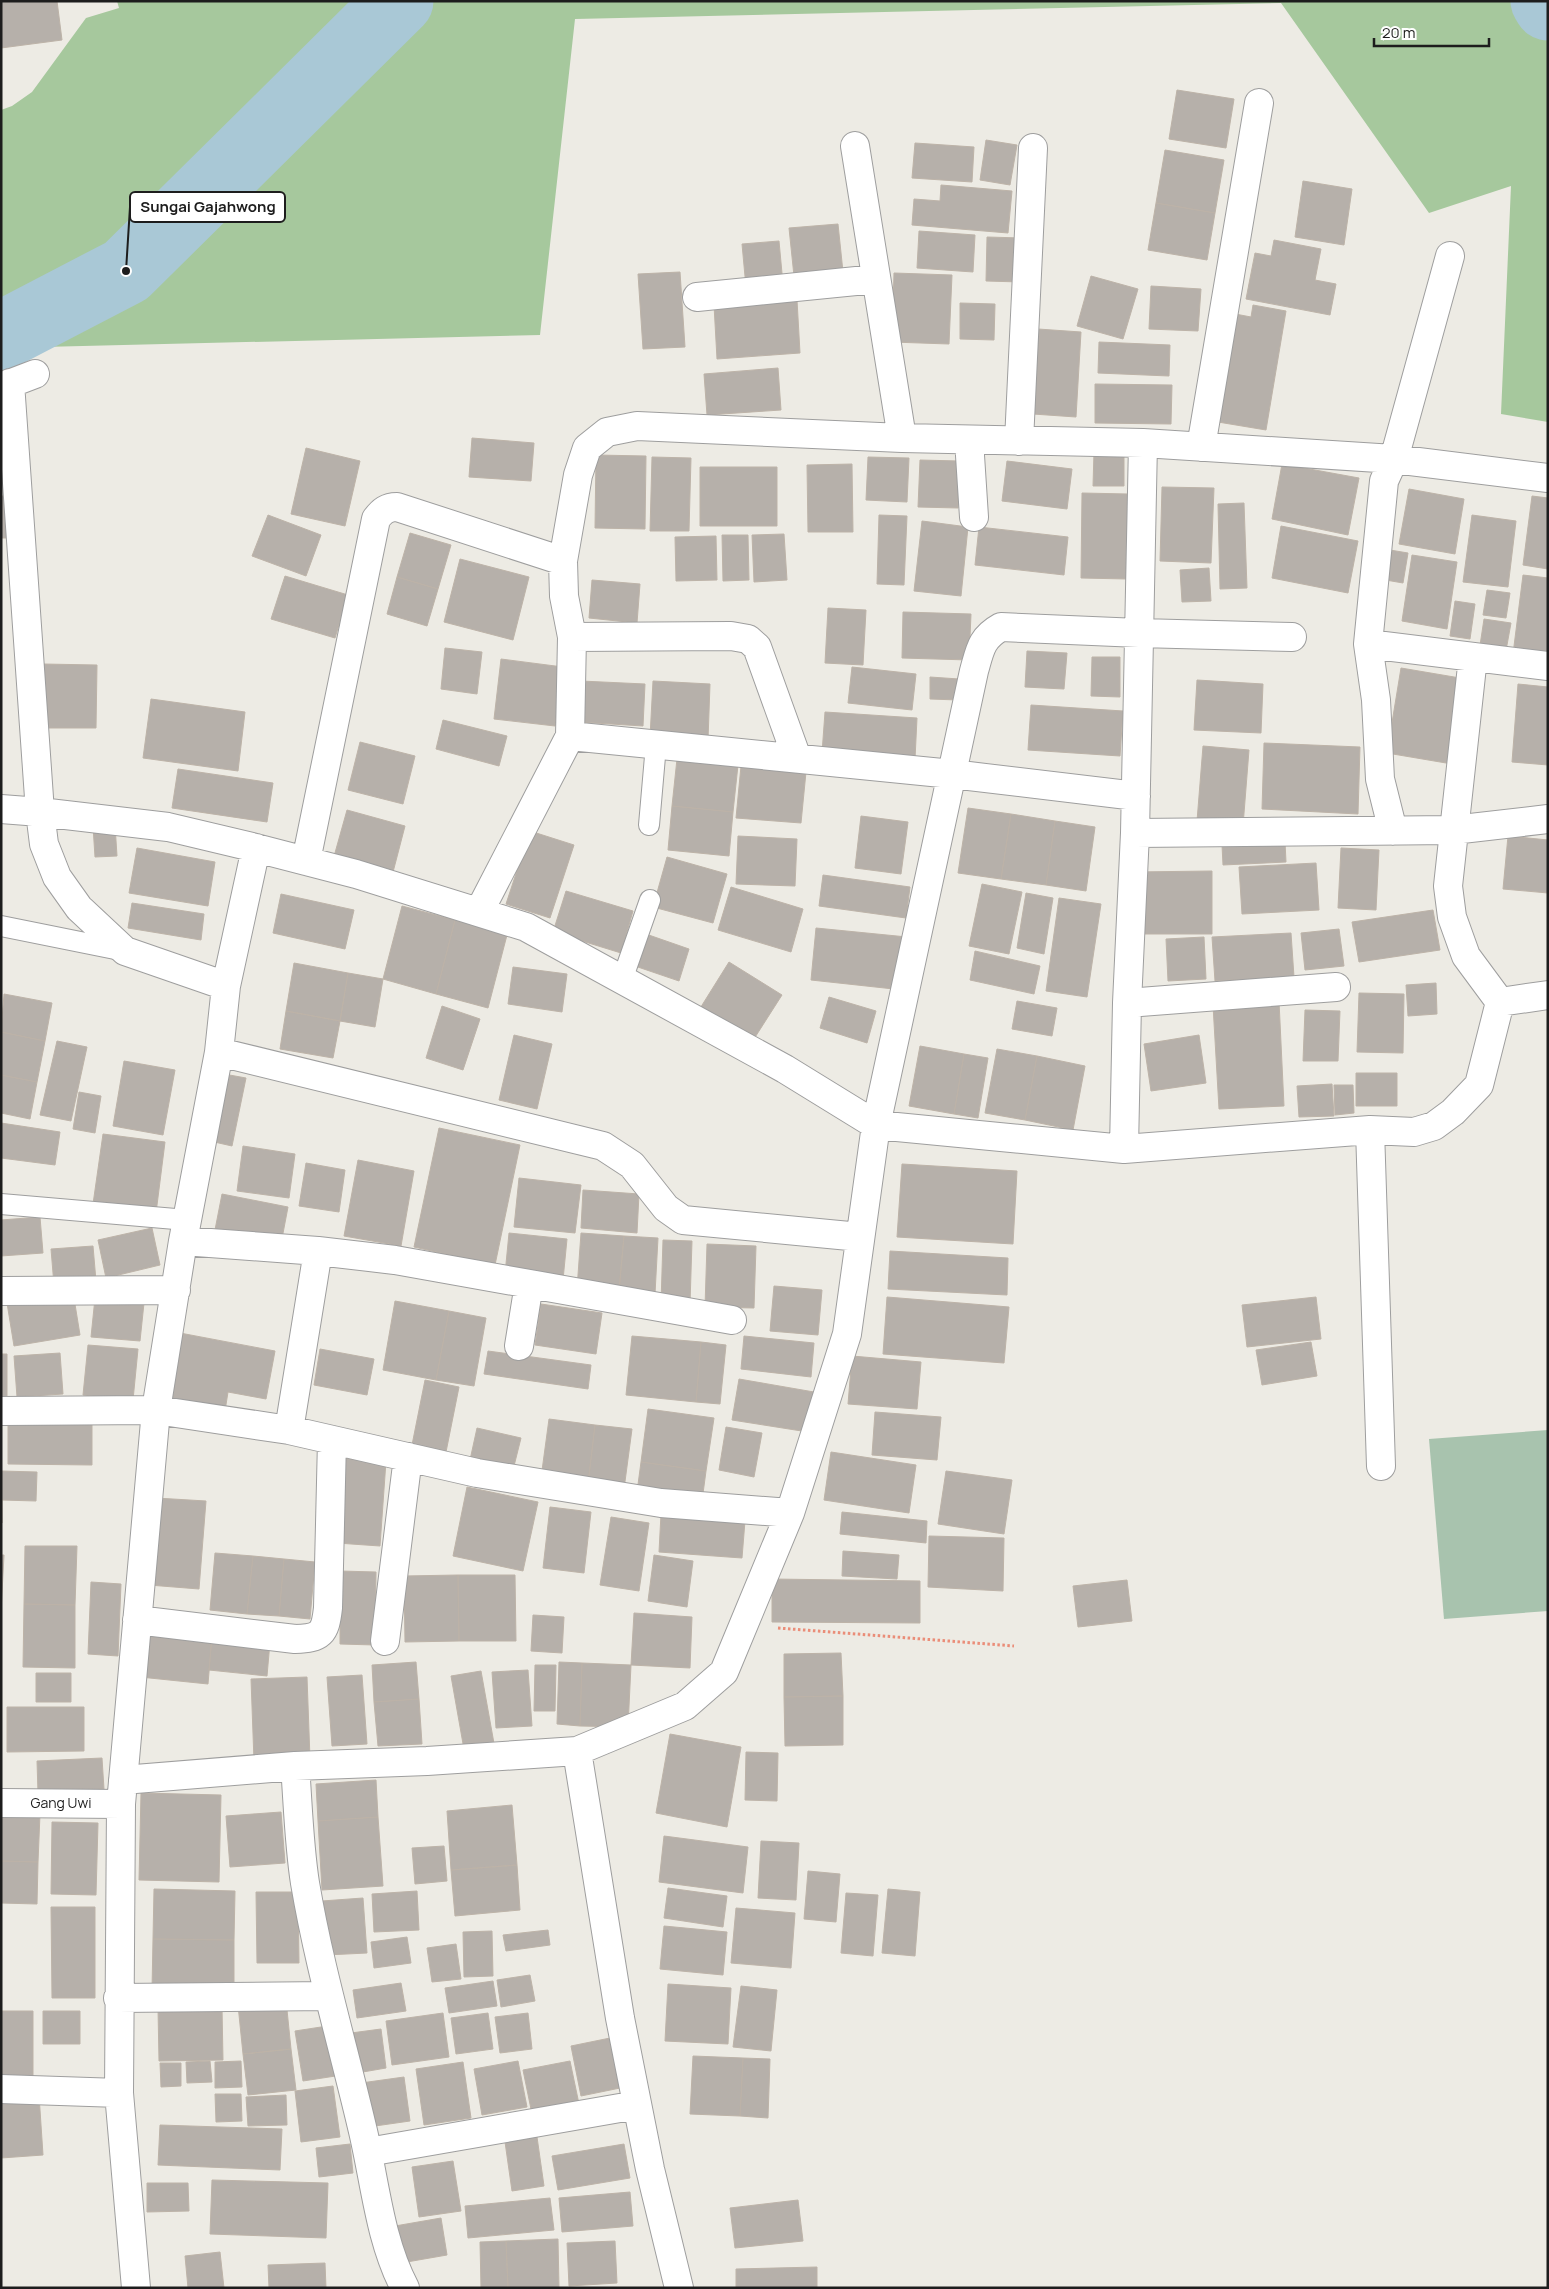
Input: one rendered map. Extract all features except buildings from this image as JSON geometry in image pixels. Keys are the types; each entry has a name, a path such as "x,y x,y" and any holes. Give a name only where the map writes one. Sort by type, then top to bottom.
{"street":[{"path":"1201,447 1259,103"},
{"path":"856,146 902,438"},
{"path":"1019,441 1033,148"},
{"path":"1393,831 1380,779 1376,700 1368,644 1384,481 1394,459 1450,256"},
{"path":"697,297 876,278"},
{"path":"16,381 40,812 44,844 57,877 79,908 126,952 226,986"},
{"path":"479,912 570,736 572,638 564,596 563,561 578,475 587,448 607,432 637,426 902,438 1142,443 1394,459 1548,478"},
{"path":"969,440 974,516"},
{"path":"1124,1149 1127,1003 1136,796 1142,443"},
{"path":"306,861 376,519 382,511 390,507 398,507 563,561"},
{"name":"Gang Uwi","path":"1,1803 122,1792 295,1766 427,1761 577,1751 685,1706 724,1672 790,1513 847,1334 876,1125 974,671 983,641 991,632 1001,626 1139,633 1292,637"},
{"path":"572,638 731,636 748,639 757,647 797,758"},
{"path":"1368,644 1548,666"},
{"path":"1473,657 1448,886 1452,917 1466,956 1500,1002"},
{"path":"570,736 952,774 1136,796"},
{"path":"1,809 168,827 356,874 526,927 785,1069 876,1125 1124,1149 1370,1130 1414,1132 1434,1126 1453,1112 1479,1085 1500,1002"},
{"path":"1135,833 1453,830 1548,819"},
{"path":"136,2288 118,2094 122,1792 156,1410 185,1231 219,1052 226,986 256,848"},
{"path":"1127,1003 1336,987"},
{"path":"1500,1002 1548,995"},
{"path":"219,1052 603,1146 632,1165 666,1208 683,1220 860,1238"},
{"path":"1370,1130 1381,1466"},
{"path":"185,1231 318,1251 395,1260 732,1320"},
{"path":"289,1430 318,1251"},
{"path":"519,1346 529,1284"},
{"path":"1,1291 176,1290"},
{"path":"1,1411 156,1410 289,1430 477,1473 661,1503 790,1513"},
{"path":"137,1620 295,1638 318,1636 326,1627 328,1608 332,1440"},
{"path":"385,1641 408,1457"},
{"path":"577,1751 620,2018 650,2169 679,2288"},
{"path":"295,1766 305,1882 328,1996 346,2058 385,2236 398,2275 405,2288"},
{"path":"118,1998 328,1996"},
{"path":"1,2089 118,2094"},
{"path":"368,2152 637,2105"}],"lane":[{"path":"649,824 656,744"},
{"path":"622,980 650,900"},
{"path":"1,926 126,952"},
{"path":"1,1204 185,1231"}],"path":[{"path":"745,1625 1014,1646"}],"green space":[{"path":"117,1 1548,1 1548,422 1501,414 1511,186 1429,213 1281,3 575,19 540,335 1,348 1,110 12,106 32,92 86,18 119,8"},
{"path":"1548,1430 1548,1611 1444,1619 1429,1439"}],"waterway":[{"path":"1,336 126,271 399,1"},
{"path":"1545,1 1548,6"}],"place":[{"name":"Sungai Gajahwong","path":"126,271"}]}
